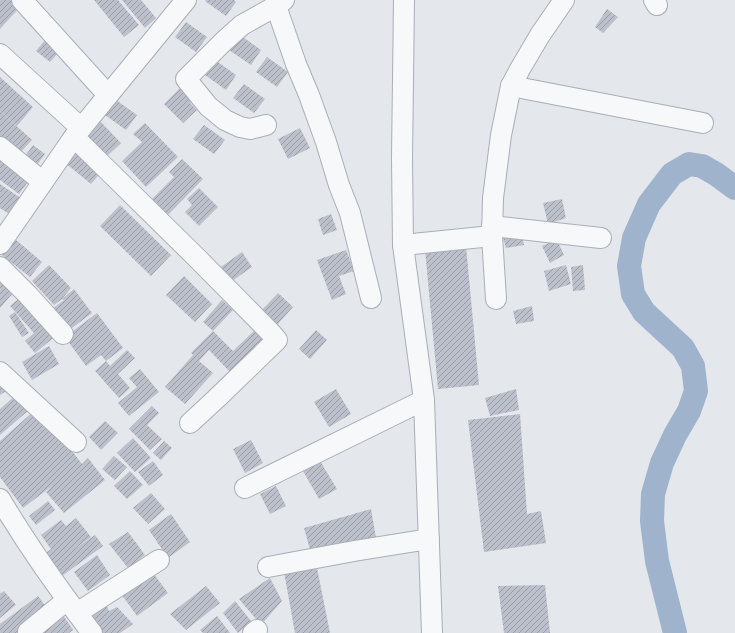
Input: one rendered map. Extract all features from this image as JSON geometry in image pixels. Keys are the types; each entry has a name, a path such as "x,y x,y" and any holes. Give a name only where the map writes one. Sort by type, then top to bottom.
{"street":[{"path":"22,0 108,95"},
{"path":"0,244 77,133 186,0"},
{"path":"404,0 402,158 403,246 424,400 432,633"},
{"path":"496,299 492,231 493,198 501,135 511,86 540,35 564,0"},
{"path":"266,125 250,129 240,127 225,120 208,106 186,79 223,42 242,26 280,3 296,64 309,95 326,142 339,185 350,213 371,298"},
{"path":"0,54 277,340 190,423"},
{"path":"511,86 704,123"},
{"path":"0,147 43,182"},
{"path":"403,246 492,231 601,238"},
{"path":"0,267 28,295 63,334"},
{"path":"0,372 76,442"},
{"path":"245,488 424,400"},
{"path":"0,499 20,532 92,633"},
{"path":"268,567 354,551 429,540"},
{"path":"28,633 72,607 159,560"}],"building":[{"path":"0,0 12,0 20,7 0,29"},
{"path":"94,0 118,0 139,25 124,37"},
{"path":"122,0 141,0 156,18 145,28"},
{"path":"234,0 236,2 226,16 205,1"},
{"path":"607,9 618,17 603,33 595,27"},
{"path":"186,22 207,37 196,52 175,37"},
{"path":"240,35 261,50 251,65 229,50"},
{"path":"45,40 59,52 50,62 36,51"},
{"path":"267,57 288,72 277,87 256,72"},
{"path":"215,60 236,75 226,90 205,75"},
{"path":"0,77 33,107 17,126 0,111"},
{"path":"244,84 265,99 254,113 233,98"},
{"path":"181,87 193,99 190,103 197,110 183,123 164,104"},
{"path":"116,100 137,115 126,130 105,115"},
{"path":"0,111 32,140 17,156 0,140"},
{"path":"99,120 121,143 105,158 84,134"},
{"path":"145,123 178,157 146,187 122,161 142,142 133,134"},
{"path":"204,125 225,140 214,154 193,139"},
{"path":"300,128 310,148 288,159 278,139"},
{"path":"33,145 45,154 35,168 23,159"},
{"path":"75,148 103,170 91,184 64,162"},
{"path":"0,158 30,179 19,194 0,180"},
{"path":"182,159 203,179 167,216 151,200 174,177 169,172"},
{"path":"0,184 22,199 11,215 0,208"},
{"path":"199,188 218,207 199,226 185,212 192,205 187,199"},
{"path":"562,199 566,218 548,224 543,203"},
{"path":"120,205 171,255 151,276 100,226"},
{"path":"331,214 337,230 323,235 318,219"},
{"path":"522,234 524,245 506,248 503,238"},
{"path":"15,239 42,262 30,277 2,255"},
{"path":"557,240 564,255 550,263 542,246"},
{"path":"466,246 479,385 438,389 425,250"},
{"path":"346,250 354,271 339,276 346,294 332,300 317,260"},
{"path":"242,252 252,267 232,281 221,267"},
{"path":"49,265 71,288 62,299 54,305 32,281"},
{"path":"566,265 571,284 549,291 544,271"},
{"path":"583,265 585,290 573,291 571,267"},
{"path":"0,274 13,293 0,308"},
{"path":"184,276 212,304 195,322 166,295"},
{"path":"74,289 92,313 68,331 52,309 64,300 62,299"},
{"path":"278,293 293,307 277,325 261,311"},
{"path":"24,294 58,334 35,353 25,341 34,333 10,306"},
{"path":"222,300 233,310 213,331 203,322"},
{"path":"532,306 534,321 516,324 513,311"},
{"path":"15,312 29,333 22,337 9,316"},
{"path":"97,313 123,348 106,361 101,355 86,366 65,337"},
{"path":"256,329 268,341 233,375 209,350 199,361 213,373 185,404 165,387 193,355 197,358 191,353 213,331 233,351"},
{"path":"316,330 327,340 310,359 299,349"},
{"path":"49,346 59,364 32,380 22,362"},
{"path":"127,350 135,358 118,374 130,388 119,398 95,371 106,361 110,366"},
{"path":"140,369 159,392 129,416 118,403 137,387 129,378"},
{"path":"0,384 6,391 0,395"},
{"path":"336,389 351,414 329,427 314,402"},
{"path":"516,389 519,410 490,416 485,398"},
{"path":"16,395 29,410 0,435 0,409"},
{"path":"152,406 159,413 147,425 162,439 150,450 129,429"},
{"path":"34,411 59,434 82,464 88,458 105,480 64,513 46,492 52,486 23,508 0,477 0,441"},
{"path":"520,414 527,514 541,511 546,543 484,552 468,420"},
{"path":"105,421 118,433 101,450 89,437"},
{"path":"133,438 151,458 135,472 117,453"},
{"path":"251,440 263,463 245,473 233,449"},
{"path":"164,441 172,448 161,460 153,453"},
{"path":"114,456 127,467 115,480 102,469"},
{"path":"153,461 163,475 149,486 138,472"},
{"path":"320,461 337,489 319,499 303,471"},
{"path":"130,471 143,485 127,499 114,486"},
{"path":"276,486 286,506 270,514 260,494"},
{"path":"151,493 165,509 148,524 133,508"},
{"path":"48,501 55,510 36,525 29,516"},
{"path":"371,509 376,538 311,553 304,528"},
{"path":"171,514 190,542 168,558 149,530"},
{"path":"76,518 91,537 70,552 95,535 103,546 62,576 46,553 51,549 41,535 61,520 66,526"},
{"path":"128,532 145,555 128,568 109,544"},
{"path":"97,555 110,575 88,591 74,572"},
{"path":"317,568 330,633 295,633 284,572"},
{"path":"150,569 168,593 137,616 119,591"},
{"path":"270,578 282,601 261,625 239,599"},
{"path":"545,585 550,633 504,633 498,586"},
{"path":"206,586 220,603 186,630 170,614"},
{"path":"4,591 16,605 0,618 0,594"},
{"path":"38,596 50,612 25,633 0,633 0,624"},
{"path":"235,601 251,621 238,633 223,613"},
{"path":"105,602 109,611 117,607 133,624 120,633 103,633 89,612"},
{"path":"63,615 73,630 69,633 38,633"},
{"path":"217,616 230,633 203,633 200,630"}],"waterway":[{"path":"675,633 657,561 652,521 653,494 662,463 675,435 689,411 696,391 693,366 683,348 644,312 633,294 629,266 634,238 649,204 672,174 689,164 702,166 735,188"}]}
